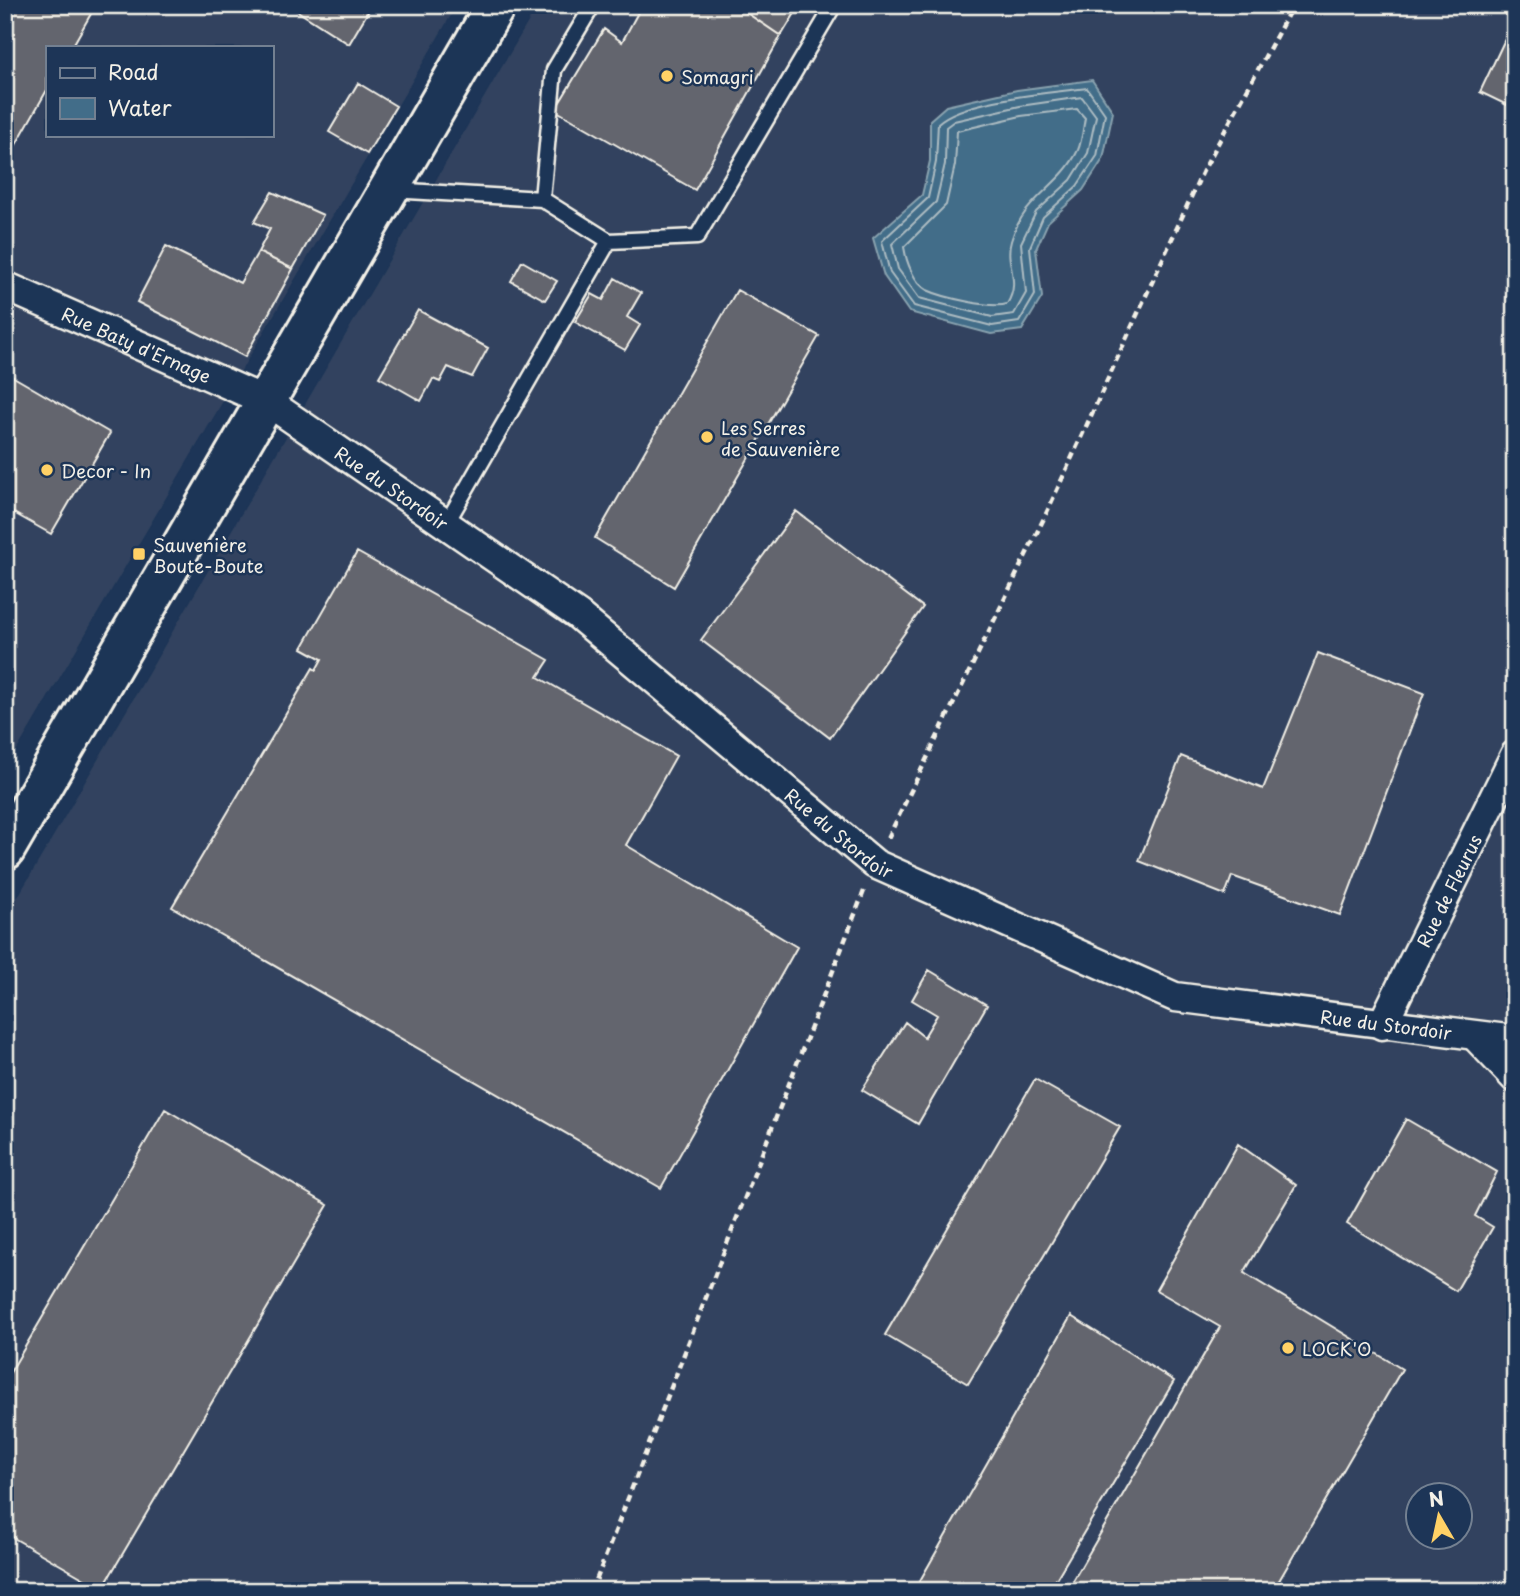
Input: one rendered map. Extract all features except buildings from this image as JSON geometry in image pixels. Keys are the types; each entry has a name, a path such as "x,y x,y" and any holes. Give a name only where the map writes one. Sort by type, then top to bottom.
{"main road":[{"path":"5,850 496,5"}],"street":[{"name":"Rue Baty d'Ernage","path":"5,286 268,401"},
{"name":"Rue du Stordoir","path":"268,401 578,615 875,864 1175,997 1515,1040"},
{"name":"Rue de Fleurus","path":"1381,1024 1515,755"},
{"path":"1476,1037 1515,1078"}],"lane":[{"path":"542,199 554,70 593,5"},
{"path":"390,190 542,199 610,241 697,237 834,5"},
{"path":"446,524 610,241"}],"path":[{"path":"592,1591 875,864 1046,514 1203,171 1293,5"}],"shaded area":[{"path":"5,5 457,5 5,770"},
{"path":"538,5 1515,5 1515,1591 5,1591 5,919"}],"water":[{"path":"1092,80 1113,112 1103,159 1083,190 1048,222 1036,249 1042,297 1022,330 991,334 909,312 884,276 873,238 922,195 930,161 930,120 946,106 1017,90"}],"place":[{"name":"Somagri","path":"667,76"},
{"name":"Les Serres de Sauvenière","path":"707,437"},
{"name":"Decor - In","path":"47,470"},
{"name":"Sauvenière Boute-Boute","path":"139,554"},
{"name":"LOCK'O","path":"1288,1348"}]}
